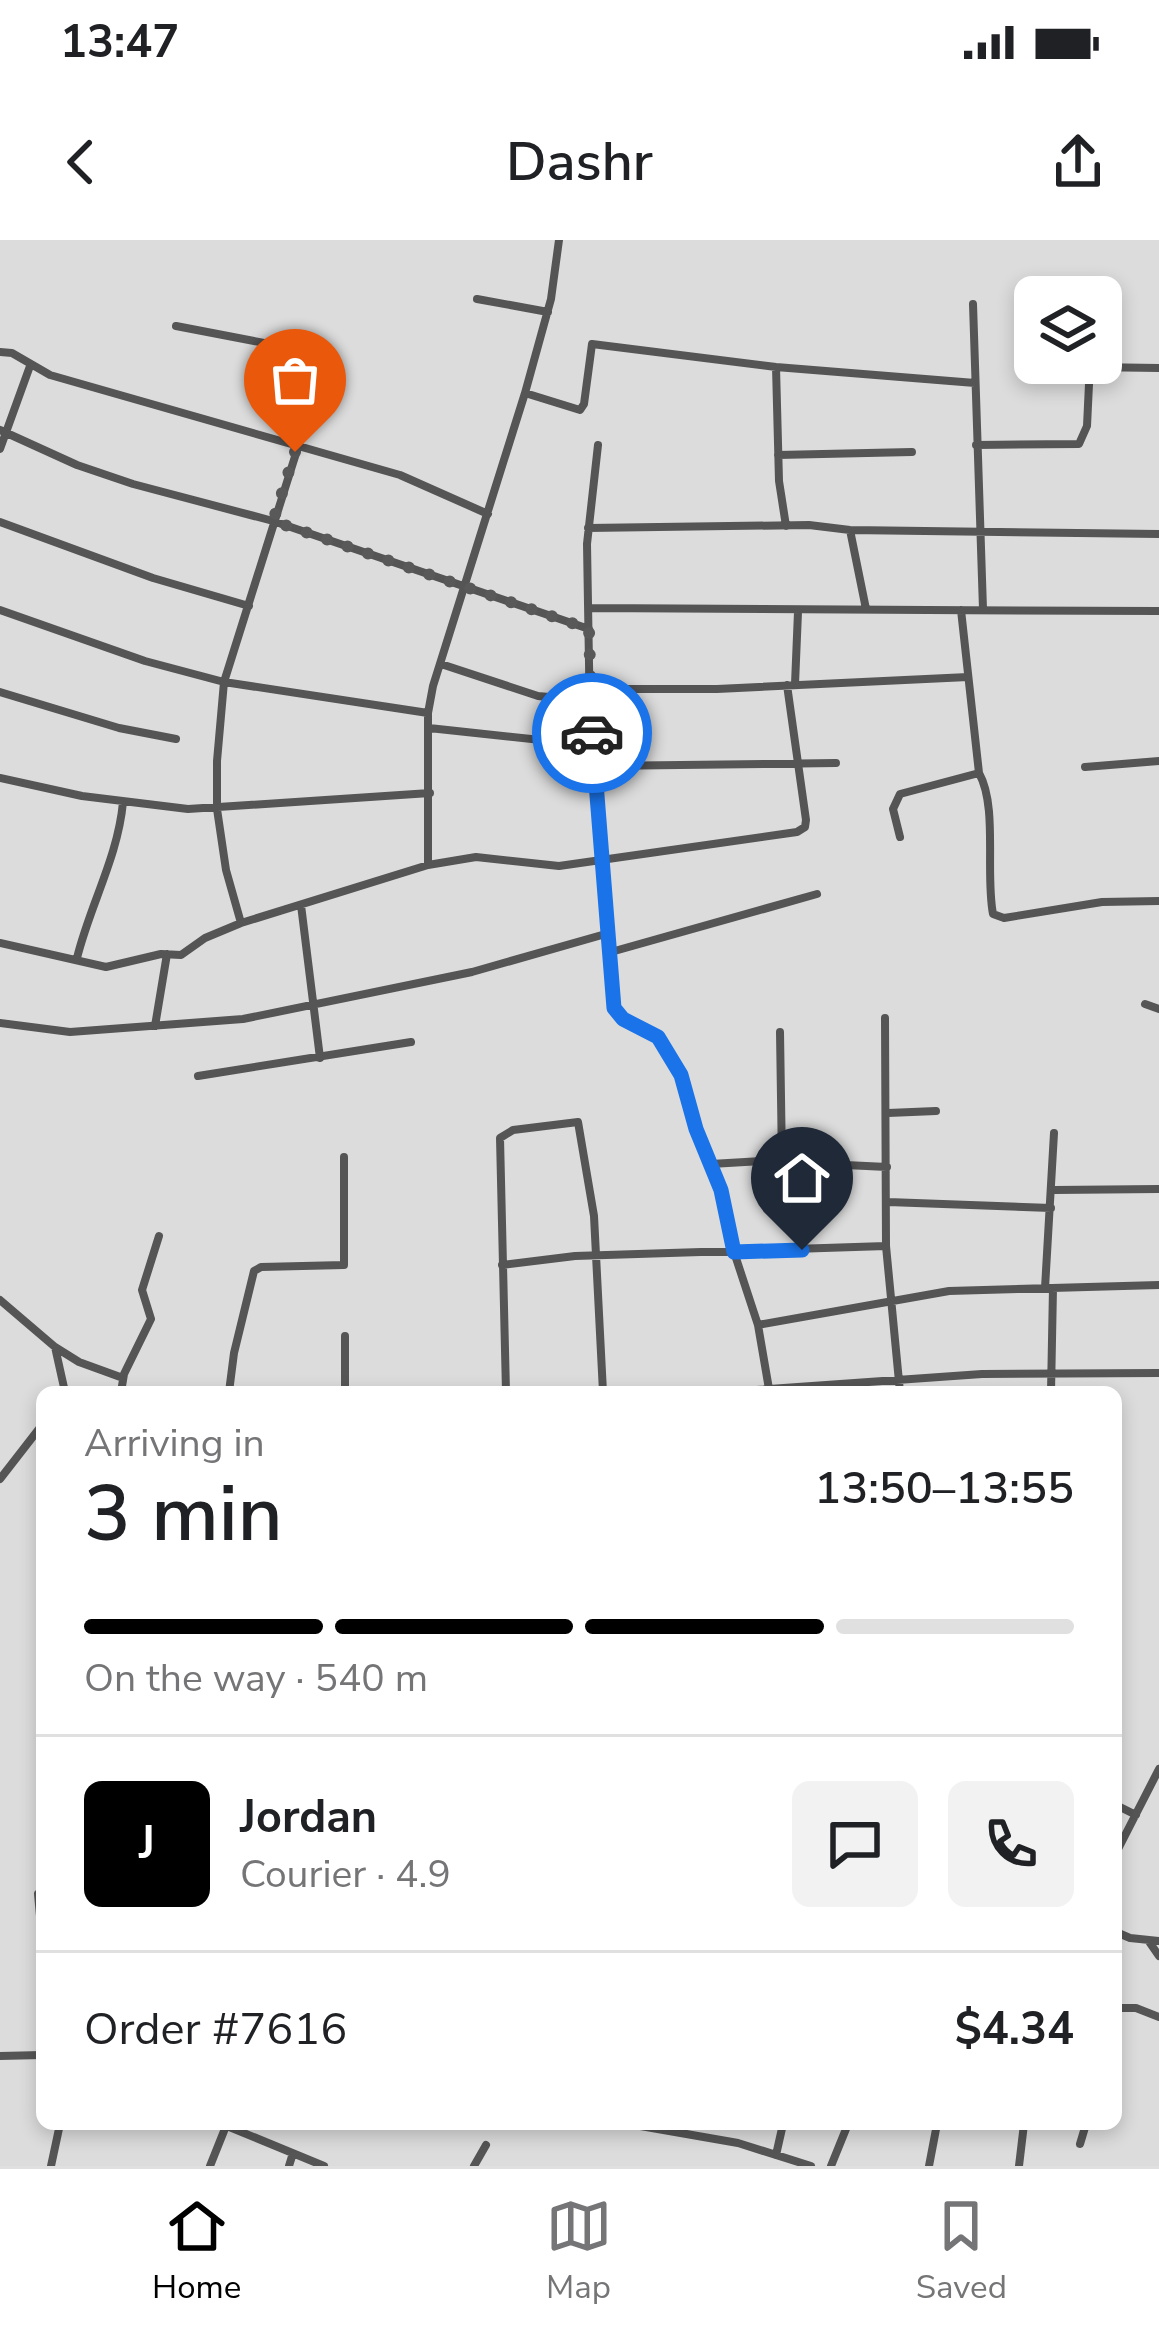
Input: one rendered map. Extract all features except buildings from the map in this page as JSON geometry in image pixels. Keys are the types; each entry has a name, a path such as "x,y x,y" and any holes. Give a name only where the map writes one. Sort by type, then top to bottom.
{"street":[{"path":"428,865 428,713 548,312 559,240"},
{"path":"477,298 548,312"},
{"path":"974,304 983,609"},
{"path":"176,326 327,355 224,682 217,809 226,870 241,923"},
{"path":"525,394 580,410 592,344 776,367 975,383"},
{"path":"0,352 13,353 50,375 400,475 488,514"},
{"path":"0,449 31,365"},
{"path":"1122,366 1159,368"},
{"path":"776,367 786,526"},
{"path":"976,445 1079,444 1087,426 1089,384"},
{"path":"3,431 133,484 273,521 589,629"},
{"path":"598,445 588,528 590,723 614,1008 623,1019 663,1042 681,1075 721,1190 734,1252 758,1325 764,1386"},
{"path":"778,455 912,452"},
{"path":"0,522 153,578 249,606"},
{"path":"588,528 786,526 1159,534"},
{"path":"850,530 866,609"},
{"path":"589,608 1159,611"},
{"path":"0,610 145,661 224,682 428,713"},
{"path":"961,610 979,773 990,825 987,860 994,916 1102,902 1159,902"},
{"path":"0,943 114,967 167,953 181,955 205,938 241,923 428,865 476,857 559,866 802,830 806,820 791,684 798,612"},
{"path":"440,664 538,696 590,701"},
{"path":"591,688 968,677"},
{"path":"0,692 119,728 176,739"},
{"path":"569,743 590,723"},
{"path":"428,728 569,743 597,766 836,763"},
{"path":"1085,766 1159,761"},
{"path":"900,837 892,808 900,794 979,773"},
{"path":"0,778 165,808 217,809 430,793"},
{"path":"77,958 87,917 109,865 123,802"},
{"path":"610,952 817,894"},
{"path":"301,905 320,1058"},
{"path":"0,1023 70,1032 243,1019 472,972 609,933"},
{"path":"154,1026 167,953"},
{"path":"1145,1004 1159,1009"},
{"path":"885,1018 886,1246 900,1386"},
{"path":"780,1032 782,1163"},
{"path":"198,1076 411,1042"},
{"path":"888,1113 936,1111"},
{"path":"506,1386 499,1180 502,1134 578,1122 592,1193 603,1386"},
{"path":"1051,1386 1054,1133"},
{"path":"230,1386 254,1271 344,1265 344,1157"},
{"path":"711,1164 887,1167"},
{"path":"1054,1190 1159,1189"},
{"path":"887,1202 1051,1208"},
{"path":"122,1386 151,1319 142,1290 159,1236"},
{"path":"502,1265 595,1256 886,1246"},
{"path":"758,1325 950,1291 1159,1285"},
{"path":"0,1300 55,1347 79,1362 123,1378"},
{"path":"345,1336 345,1386"},
{"path":"55,1347 64,1386"},
{"path":"809,1386 899,1378 1159,1372"},
{"path":"0,1478 36,1433"},
{"path":"1122,1842 1159,1769"},
{"path":"1122,1808 1136,1815"},
{"path":"1122,1933 1154,1941 1159,1957"},
{"path":"1122,2008 1129,2006 1159,2017"},
{"path":"0,2056 36,2055"},
{"path":"51,2166 59,2130"},
{"path":"210,2166 222,2130"},
{"path":"236,2130 324,2166"},
{"path":"688,2130 811,2166"},
{"path":"776,2155 782,2130"},
{"path":"831,2166 846,2130"},
{"path":"929,2166 936,2130"},
{"path":"1019,2166 1023,2130"},
{"path":"1080,2144 1084,2130"},
{"path":"474,2166 485,2145"},
{"path":"289,2166 293,2153"}],"shaded area":[{"path":"0,240 1159,240 1159,2166 0,2166"}],"way so far":[{"path":"295,452 273,521 589,629 592,733"}],"route":[{"path":"592,733 614,1008 623,1019 658,1037 681,1075 721,1190 734,1252 802,1250"}]}
